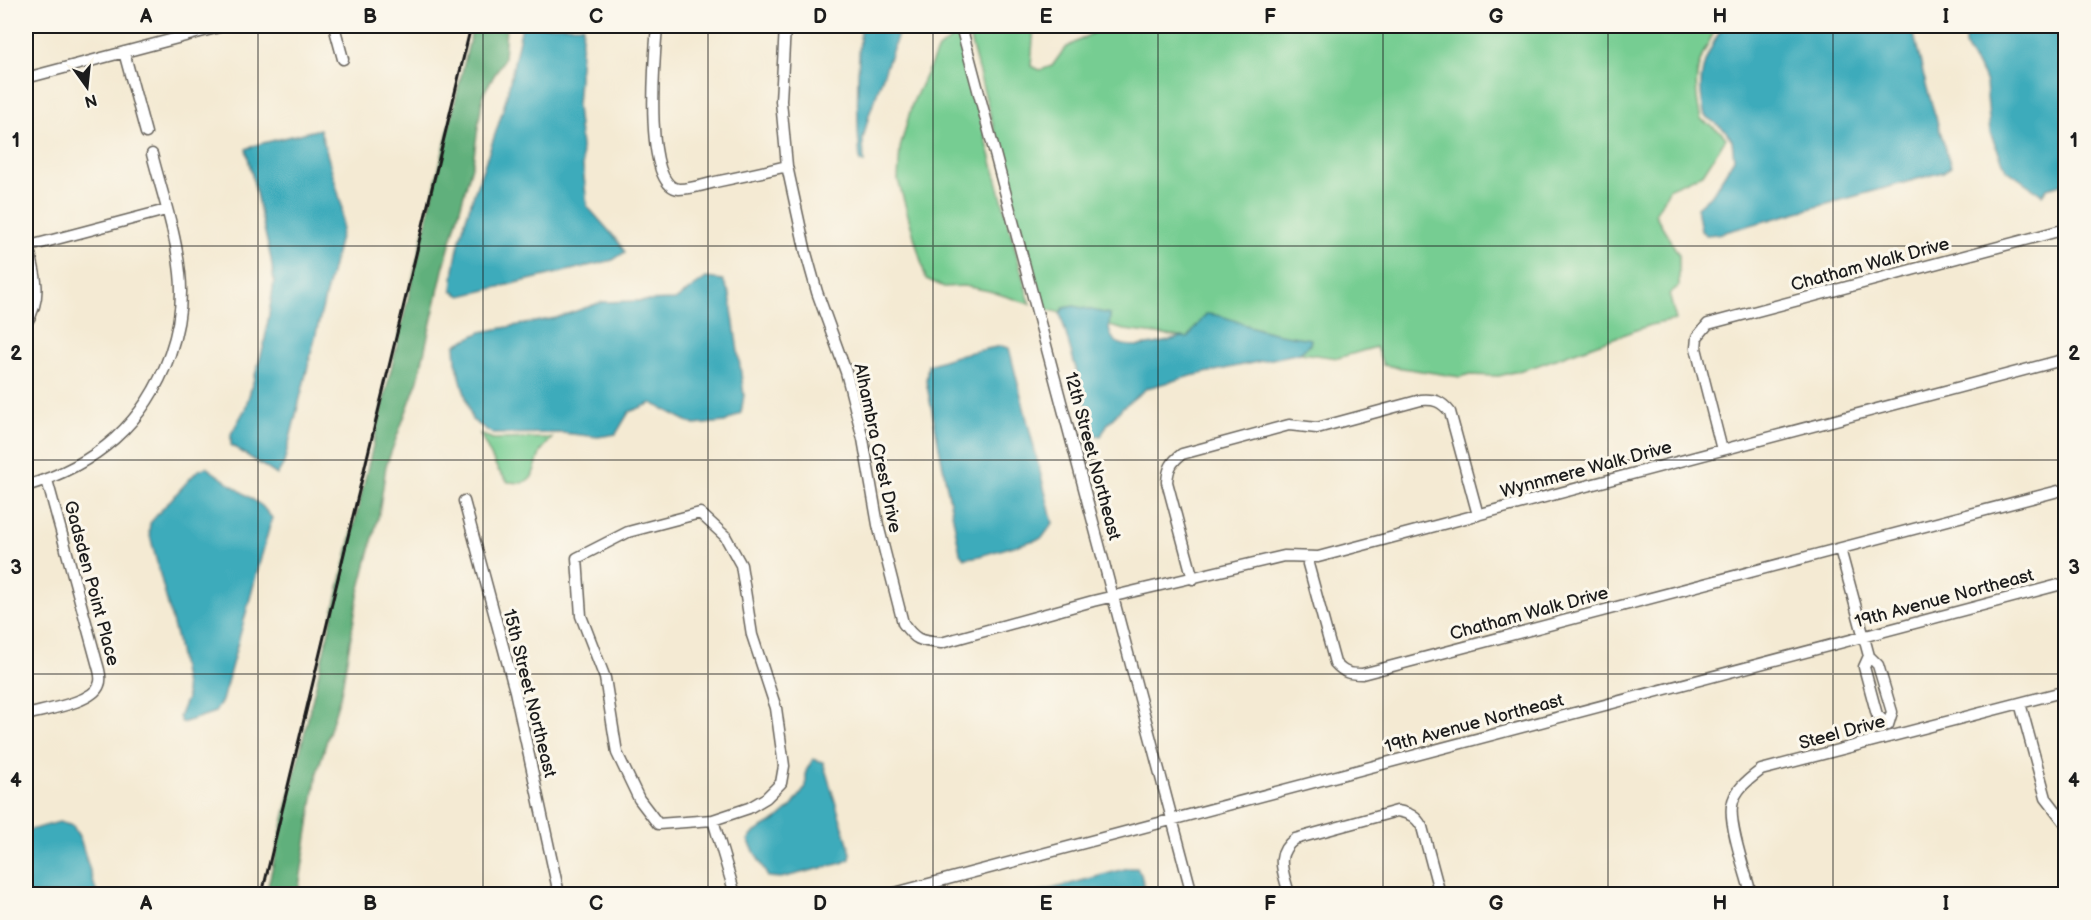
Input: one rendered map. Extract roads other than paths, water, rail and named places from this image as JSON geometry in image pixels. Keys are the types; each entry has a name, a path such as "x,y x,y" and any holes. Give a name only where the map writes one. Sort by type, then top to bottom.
{"street":[{"path":"26,78 222,26"},
{"path":"334,26 343,59"},
{"path":"657,26 653,109 661,174 667,184 678,189 787,166"},
{"name":"Alhambra Crest Drive","path":"785,26 781,101 787,166 817,292 846,372 863,439 886,561 903,623 911,634 921,641 941,642 1093,601 1113,598"},
{"name":"12th Street Northeast","path":"961,26 1151,747 1192,894"},
{"path":"124,52 146,133"},
{"path":"26,486 47,480 84,461 115,439 138,416 164,371 175,338 181,303 180,274 176,246 152,154"},
{"path":"26,324 35,306 38,289 27,246 166,210"},
{"name":"Chatham Walk Drive","path":"1722,450 1696,348 1698,337 1708,324 2066,229"},
{"name":"Wynnmere Walk Drive","path":"1113,598 1284,556 1318,557 2066,359"},
{"path":"1192,579 1167,482 1168,470 1172,461 1182,454 1289,426 1317,428 1421,400 1431,399 1442,402 1450,412 1478,515"},
{"name":"Gadsden Point Place","path":"26,715 83,699 93,693 100,684 99,670 47,480"},
{"name":"Chatham Walk Drive","path":"1309,558 1308,564 1335,663 1342,671 1362,675 2066,489"},
{"name":"15th Street Northeast","path":"464,501 517,702 559,894"},
{"path":"700,513 725,536 741,565 752,635 776,708 784,766 781,783 766,798 749,808 713,820 658,824 639,799 617,753 605,678 581,616 577,558 628,532 700,513"},
{"path":"1840,549 1869,656 1864,667 1877,715 1889,731"},
{"name":"19th Avenue Northeast","path":"891,894 2066,583"},
{"name":"Steel Drive","path":"1751,894 1734,829 1731,807 1738,791 1761,770 1889,731 2066,691"},
{"path":"2020,703 2038,776 2046,798 2066,824"},
{"path":"1289,894 1281,863 1282,853 1287,845 1295,839 1398,811 1417,818 1422,827 1440,894"},
{"path":"713,820 735,894"}],"water":[{"path":"522,26 583,26 577,106 587,206 625,252 613,260 461,296 452,291 459,244 504,106"},
{"path":"861,26 901,26 869,115 863,139 864,163 860,162 858,111"},
{"path":"1723,26 1912,26 1926,85 1951,167 1943,172 1718,234 1706,235 1701,231 1697,207 1713,193 1734,159 1732,140 1725,130 1705,116 1702,103 1703,69"},
{"path":"1965,26 2055,26 2065,58 2065,183 2047,188 2042,195 2007,170 1990,133 1986,83 1965,45"},
{"path":"320,129 342,206 342,229 284,463 277,475 231,445 231,434 245,409 264,345 274,282 271,259 246,149"},
{"path":"706,278 723,280 730,295 744,395 741,413 725,422 694,425 652,403 629,412 616,434 598,437 563,433 493,434 472,420 456,362 455,345 481,332 556,318 602,302 675,300"},
{"path":"1074,306 1110,314 1110,334 1117,342 1125,345 1145,345 1181,337 1188,338 1206,314 1224,317 1269,332 1311,339 1310,344 1300,353 1191,376 1147,388 1122,408 1107,425 1101,436 1095,435 1060,313 1064,308"},
{"path":"1001,346 1009,348 1053,523 1042,538 976,557 964,558 960,553 926,381 928,365 962,354"},
{"path":"206,467 262,506 272,518 222,701 215,712 182,723 179,717 187,698 177,640 149,532 150,523 164,507 197,471"},
{"path":"813,759 823,762 851,853 850,859 781,878 768,877 748,840 755,832 776,820 792,806 806,787 806,771"},
{"path":"59,822 73,826 80,838 97,894 26,894 26,831"},
{"path":"1128,868 1137,868 1141,874 1146,894 1033,894"}],"railway":[{"path":"262,894 471,26"}]}
